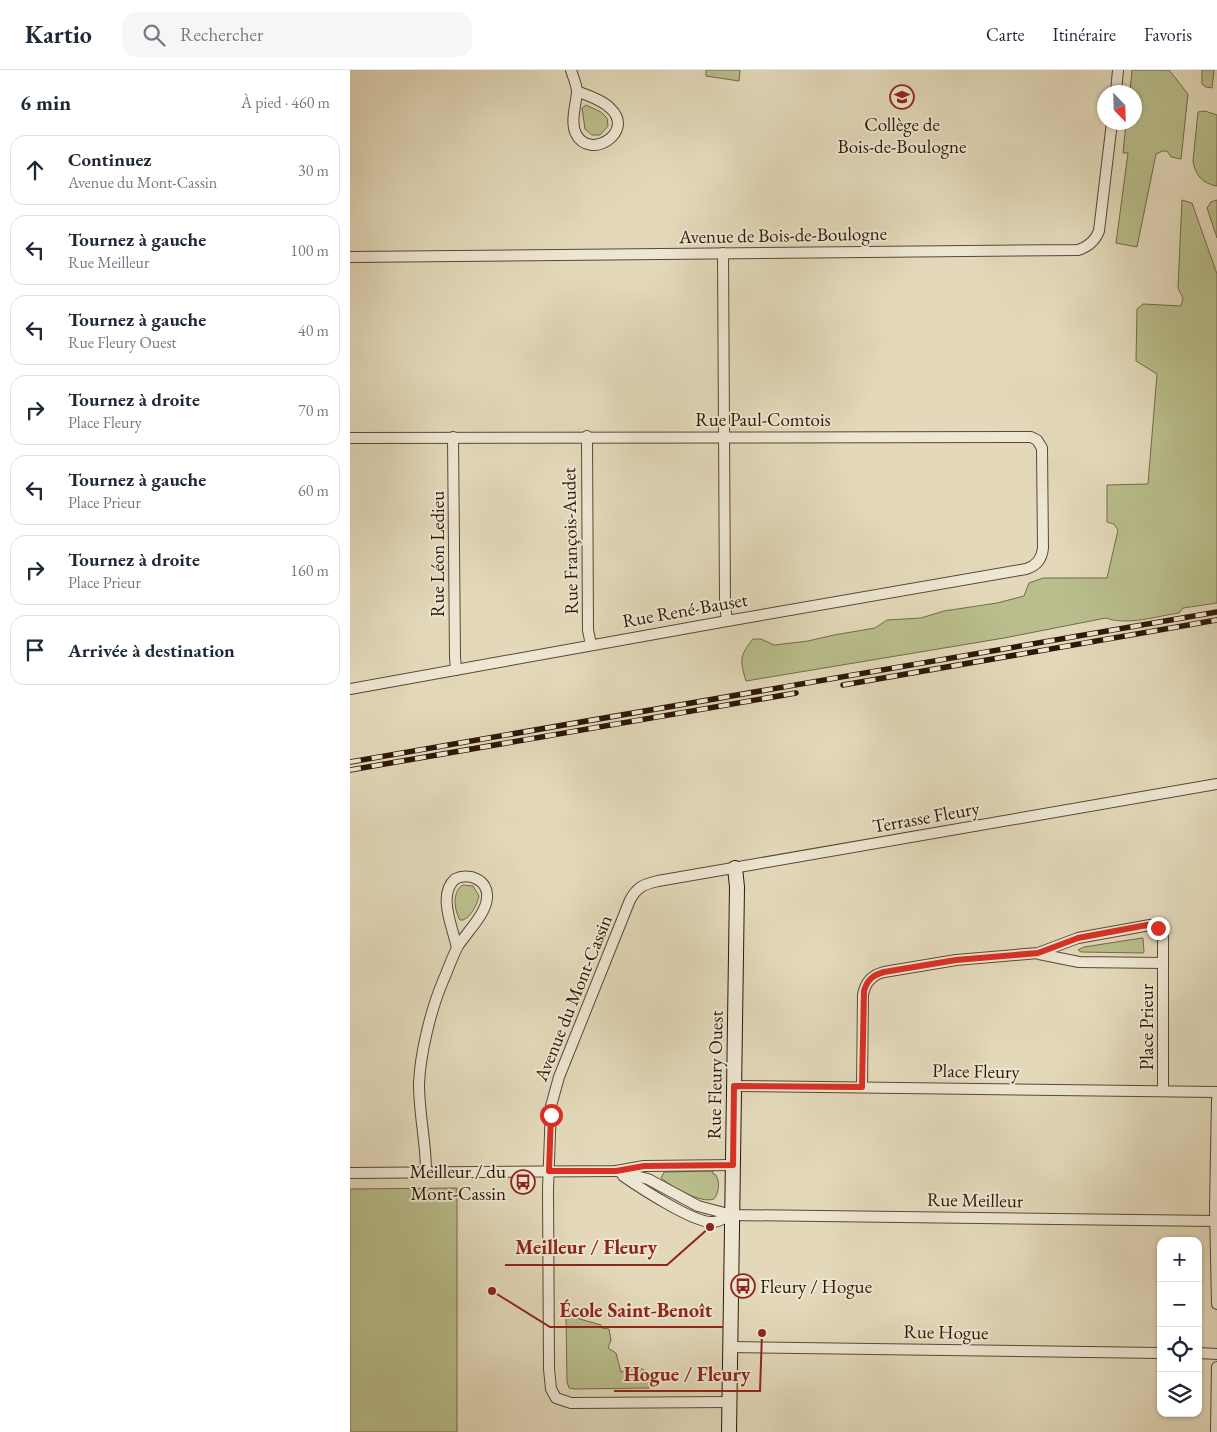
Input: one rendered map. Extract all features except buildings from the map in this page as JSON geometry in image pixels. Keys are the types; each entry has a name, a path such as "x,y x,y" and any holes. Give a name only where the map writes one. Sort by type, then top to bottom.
{"street":[{"path":"571,70 577,91 574,105 574,127 578,136 582,141 593,144 608,141 614,135 617,128 615,113 610,107 577,91"},
{"path":"1117,85 1118,70"},
{"name":"Avenue de Bois-de-Boulogne","path":"350,257 1082,249 1092,242 1099,231 1111,130"},
{"path":"722,253 725,604 727,621"},
{"name":"Rue François-Audet","path":"587,436 588,630 590,645"},
{"name":"Rue Paul-Comtois","path":"350,438 1028,436 1039,442 1042,448 1043,548 1038,562 1026,569"},
{"name":"Rue Léon Ledieu","path":"453,437 456,670"},
{"name":"Rue René-Bauset","path":"350,689 1026,569"},
{"name":"Terrasse Fleury","path":"640,886 1217,784"},
{"name":"Rue Fleury Ouest","path":"729,1432 737,887 735,868"},
{"path":"426,1171 420,1076 431,1016 457,948 482,911 487,898 487,892 483,883 468,876 455,879 448,890 448,907 457,948"},
{"name":"Avenue du Mont-Cassin","path":"640,886 630,900 556,1087 551,1112 549,1171 550,1385 554,1395 559,1400 576,1404 729,1402"},
{"name":"Place Prieur","path":"862,1087 863,995 866,984 871,978 884,972 956,960 1038,953 1078,938 1150,925 1156,926 1162,932 1163,1091"},
{"name":"Place Prieur","path":"1038,953 1079,962 1163,963"},
{"name":"Place Fleury","path":"734,1086 1217,1092"},
{"path":"1217,1099 1217,1304"},
{"name":"Rue Meilleur","path":"350,1173 616,1171 644,1166 733,1165"},
{"name":"Rue Meilleur","path":"616,1171 648,1179 698,1206 732,1215 1216,1221"},
{"name":"Rue Hogue","path":"730,1347 1157,1353"},
{"path":"1202,1353 1217,1354"},
{"path":"1216,1432 1217,1367"}],"green space":[{"path":"706,70 740,70 739,81 706,76"},
{"path":"1132,70 1169,70 1188,94 1181,159 1171,157 1167,151 1156,154 1137,247 1116,243 1128,153 1123,153 1125,130 1142,130 1142,85 1131,85"},
{"path":"1202,70 1214,70 1212,88 1202,84"},
{"path":"586,105 601,112 607,118 608,126 600,135 592,135 585,129 582,108"},
{"path":"1205,111 1217,115 1217,186 1200,178 1193,161 1198,112"},
{"path":"1182,200 1192,203 1217,274 1217,603 1183,608 1179,613 1142,620 1124,621 1106,618 1004,638 746,681 742,659 745,650 753,639 761,639 774,645 808,641 875,628 887,620 921,618 944,611 997,603 1024,596 1029,583 1043,578 1107,578 1118,530 1114,524 1107,522 1107,485 1148,484 1157,374 1136,361 1137,309 1143,304 1181,306 1183,298 1178,288"},
{"path":"1217,200 1217,238 1207,208 1211,202"},
{"path":"463,885 473,886 479,896 471,913 463,920 460,920 456,911 455,901 459,888"},
{"path":"1143,938 1143,953 1081,952 1078,950 1084,947"},
{"path":"713,1171 718,1181 718,1191 714,1199 708,1200 687,1194 661,1178 664,1172"},
{"path":"457,1188 457,1432 350,1432 350,1189"},
{"path":"566,1315 609,1329 611,1340 608,1348 616,1353 621,1372 640,1368 654,1375 649,1388 569,1388 567,1382"}],"railway":[{"path":"350,762 1217,612"},
{"path":"843,685 1217,620"},
{"path":"350,770 796,693"}],"place":[{"name":"Collège de Bois-de-Boulogne","path":"902,97"},
{"name":"Meilleur / du Mont-Cassin","path":"523,1182"},
{"name":"Meilleur / Fleury","path":"710,1227"},
{"name":"Fleury / Hogue","path":"743,1286"},
{"name":"École Saint-Benoît","path":"492,1291"},
{"name":"Hogue / Fleury","path":"762,1333"}],"route":[{"path":"551,1115 549,1171 616,1171 644,1166 733,1165 734,1086 862,1087 864,991 868,980 874,976 884,972 956,960 1038,953 1078,938 1147,925 1153,925 1158,928"}]}
